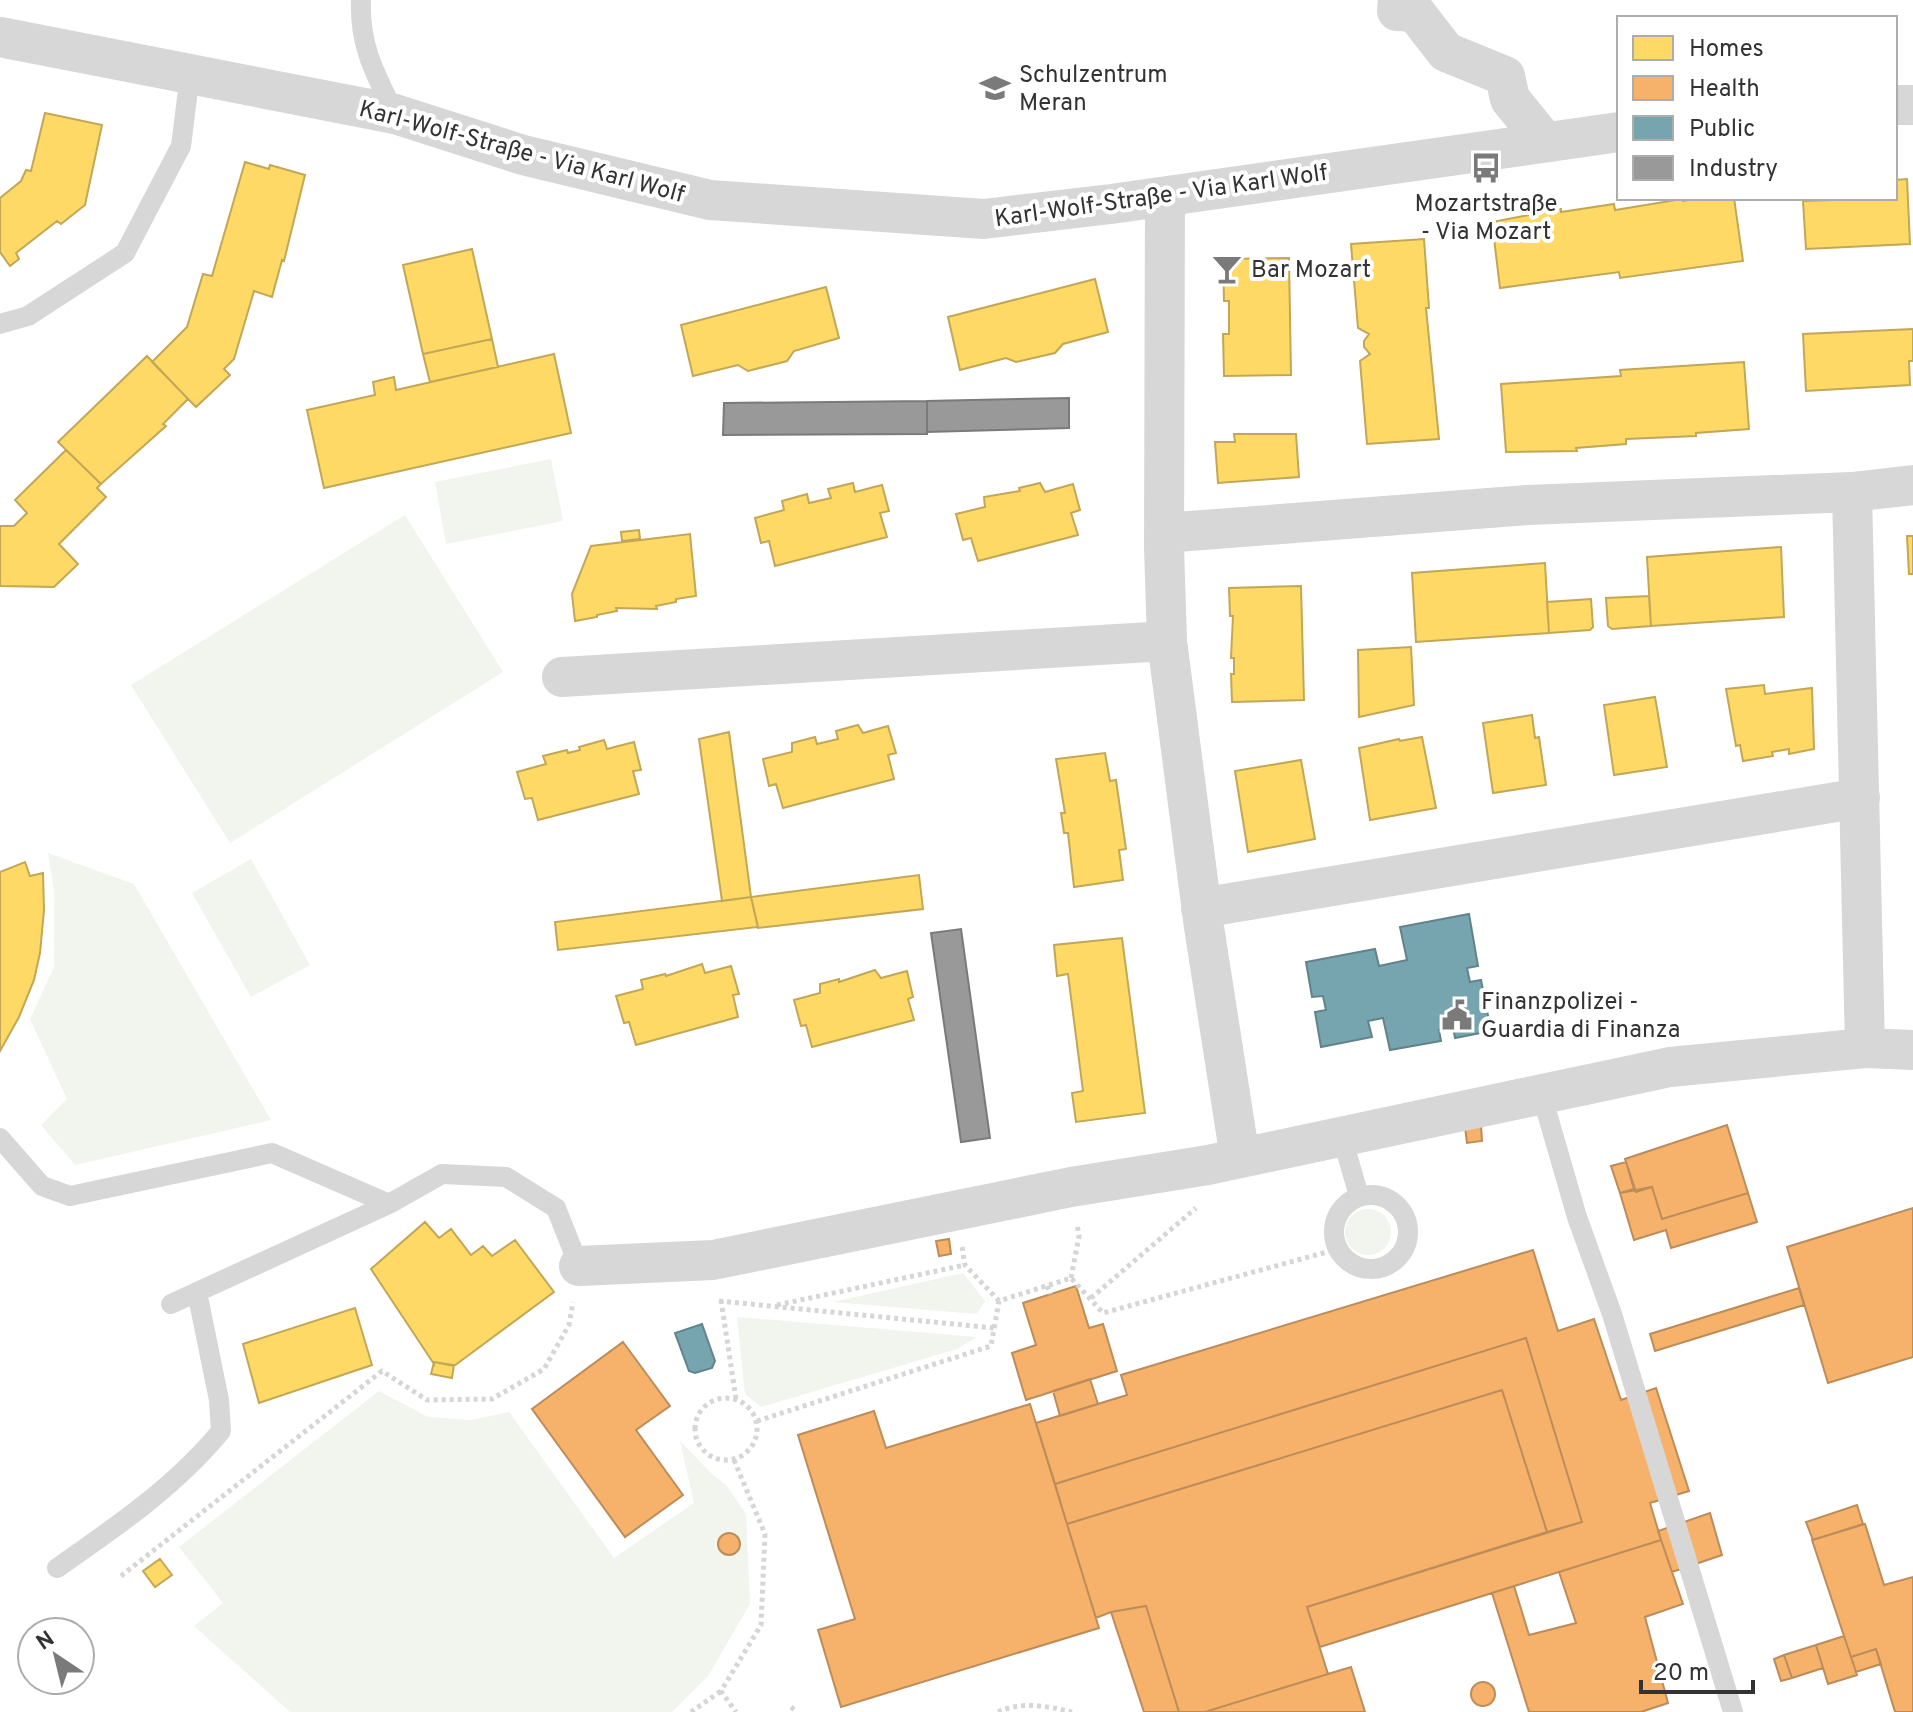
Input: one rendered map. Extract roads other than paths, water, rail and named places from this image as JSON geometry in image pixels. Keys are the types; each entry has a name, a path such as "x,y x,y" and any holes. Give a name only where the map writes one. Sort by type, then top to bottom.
{"street":[{"path":"1397,6 1415,12 1446,52 1505,76 1510,99 1545,142"},
{"name":"Karl-Wolf-Straße - Via Karl Wolf","path":"2,47 190,74 395,114 523,155 710,200 984,219 1165,197 1617,132"},
{"path":"1165,197 1164,533 1167,641 1201,908 1224,1162"},
{"path":"1164,533 1528,505 1852,492 1913,485"},
{"path":"1852,492 1865,1048"},
{"path":"562,677 1167,641"},
{"path":"1201,908 1860,798"},
{"path":"579,1266 713,1260 1071,1187 1224,1162 1670,1067 1865,1048 1913,1050"}],"lane":[{"path":"361,0 360,29 376,78 395,114"},
{"path":"0,324 28,316 125,253 181,146 190,74"},
{"path":"1542,1096 1577,1217 1612,1314 1733,1712"},
{"path":"1342,1137 1359,1196"},
{"path":"0,1138 42,1186 70,1196 272,1153 389,1204"},
{"path":"171,1304 389,1204 442,1174 506,1177 556,1208 579,1266"},
{"path":"1359,1196 1384,1196 1404,1212 1408,1238 1404,1250 1388,1266 1377,1269 1354,1265 1338,1249 1334,1225 1339,1212 1359,1196"},
{"path":"57,1568 130,1516 197,1460 221,1431 219,1400 197,1292"}],"place":[{"name":"Schulzentrum Meran","path":"995,88"},
{"name":"Mozartstraße - Via Mozart","path":"1486,168"},
{"name":"Bar Mozart","path":"1227,269"},
{"name":"Finanzpolizei - Guardia di Finanza","path":"1457,1015"}]}
